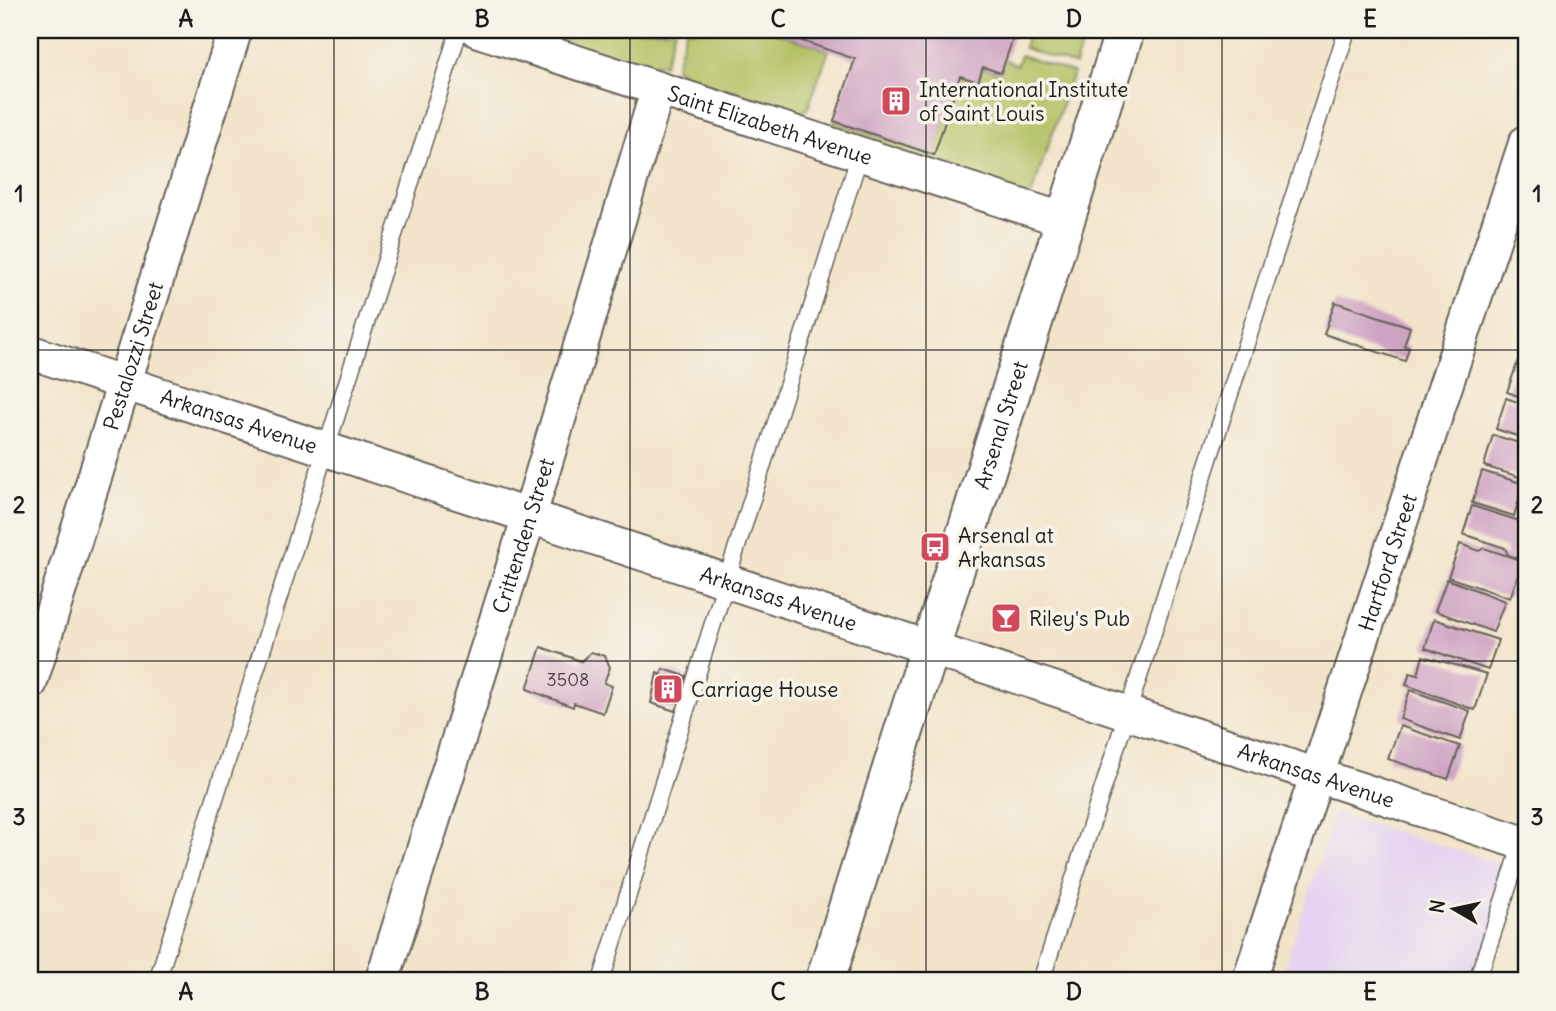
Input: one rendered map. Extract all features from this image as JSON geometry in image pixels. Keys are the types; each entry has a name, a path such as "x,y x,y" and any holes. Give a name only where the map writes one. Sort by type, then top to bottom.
{"main road":[{"name":"Arsenal Street","path":"825,981 1125,30"}],"street":[{"name":"Pestalozzi Street","path":"30,683 235,30"},
{"name":"Saint Elizabeth Avenue","path":"477,30 1064,220"},
{"name":"Crittenden Street","path":"382,981 529,517 658,89"},
{"name":"Hartford Street","path":"1249,981 1526,142"},
{"name":"Arkansas Avenue","path":"30,352 1128,713 1525,839"}],"lane":[{"path":"157,981 459,30"},
{"path":"1041,981 1347,30"},
{"path":"601,981 860,154"},
{"path":"1477,981 1525,839"}],"shaded area":[{"path":"1335,813 1514,868 1477,981 1280,981"}],"green space":[{"path":"519,30 675,30 664,65 655,63 652,74"},
{"path":"686,30 768,30 829,50 808,108 791,119 679,82 682,72 675,69"},
{"path":"1009,30 1086,30 1075,65 1024,48 1027,36"},
{"path":"1021,55 1073,73 1030,199 832,130 834,121 933,155 960,76 978,82 983,67 1000,73 1005,60 1017,65"}],"building":[{"name":"International Institute of Saint Louis","path":"770,30 1015,32 1001,73 983,67 978,82 960,76 934,155 834,121 855,59"},
{"path":"1335,302 1410,327 1404,346 1409,347 1405,361 1324,334"},
{"path":"1518,361 1526,364 1526,399 1507,392"},
{"path":"1506,398 1526,405 1526,439 1496,429"},
{"path":"1493,435 1526,445 1526,479 1484,466"},
{"path":"1482,471 1524,484 1514,516 1472,503"},
{"path":"1472,506 1526,523 1523,560 1508,555 1505,548 1463,534"},
{"path":"1460,544 1479,551 1484,548 1523,561 1510,598 1448,577"},
{"path":"1447,579 1505,601 1493,632 1435,611"},
{"path":"1434,619 1498,640 1488,670 1425,648"},
{"path":"541,647 581,661 591,652 605,656 610,667 604,683 612,686 603,713 574,703 573,707 527,689"},
{"path":"1423,656 1487,674 1475,710 1406,685 1410,673 1418,675"},
{"name":"Carriage House","path":"663,669 686,676 680,704 675,711 651,703 657,673 661,675"},
{"path":"1410,690 1470,711 1460,740 1400,719"},
{"path":"1400,726 1460,746 1448,779 1388,759"}],"place":[{"name":"International Institute of Saint Louis","path":"896,101"},
{"name":"Arsenal at Arkansas","path":"935,547"},
{"name":"Riley's Pub","path":"1006,618"},
{"name":"Carriage House","path":"668,689"}]}
